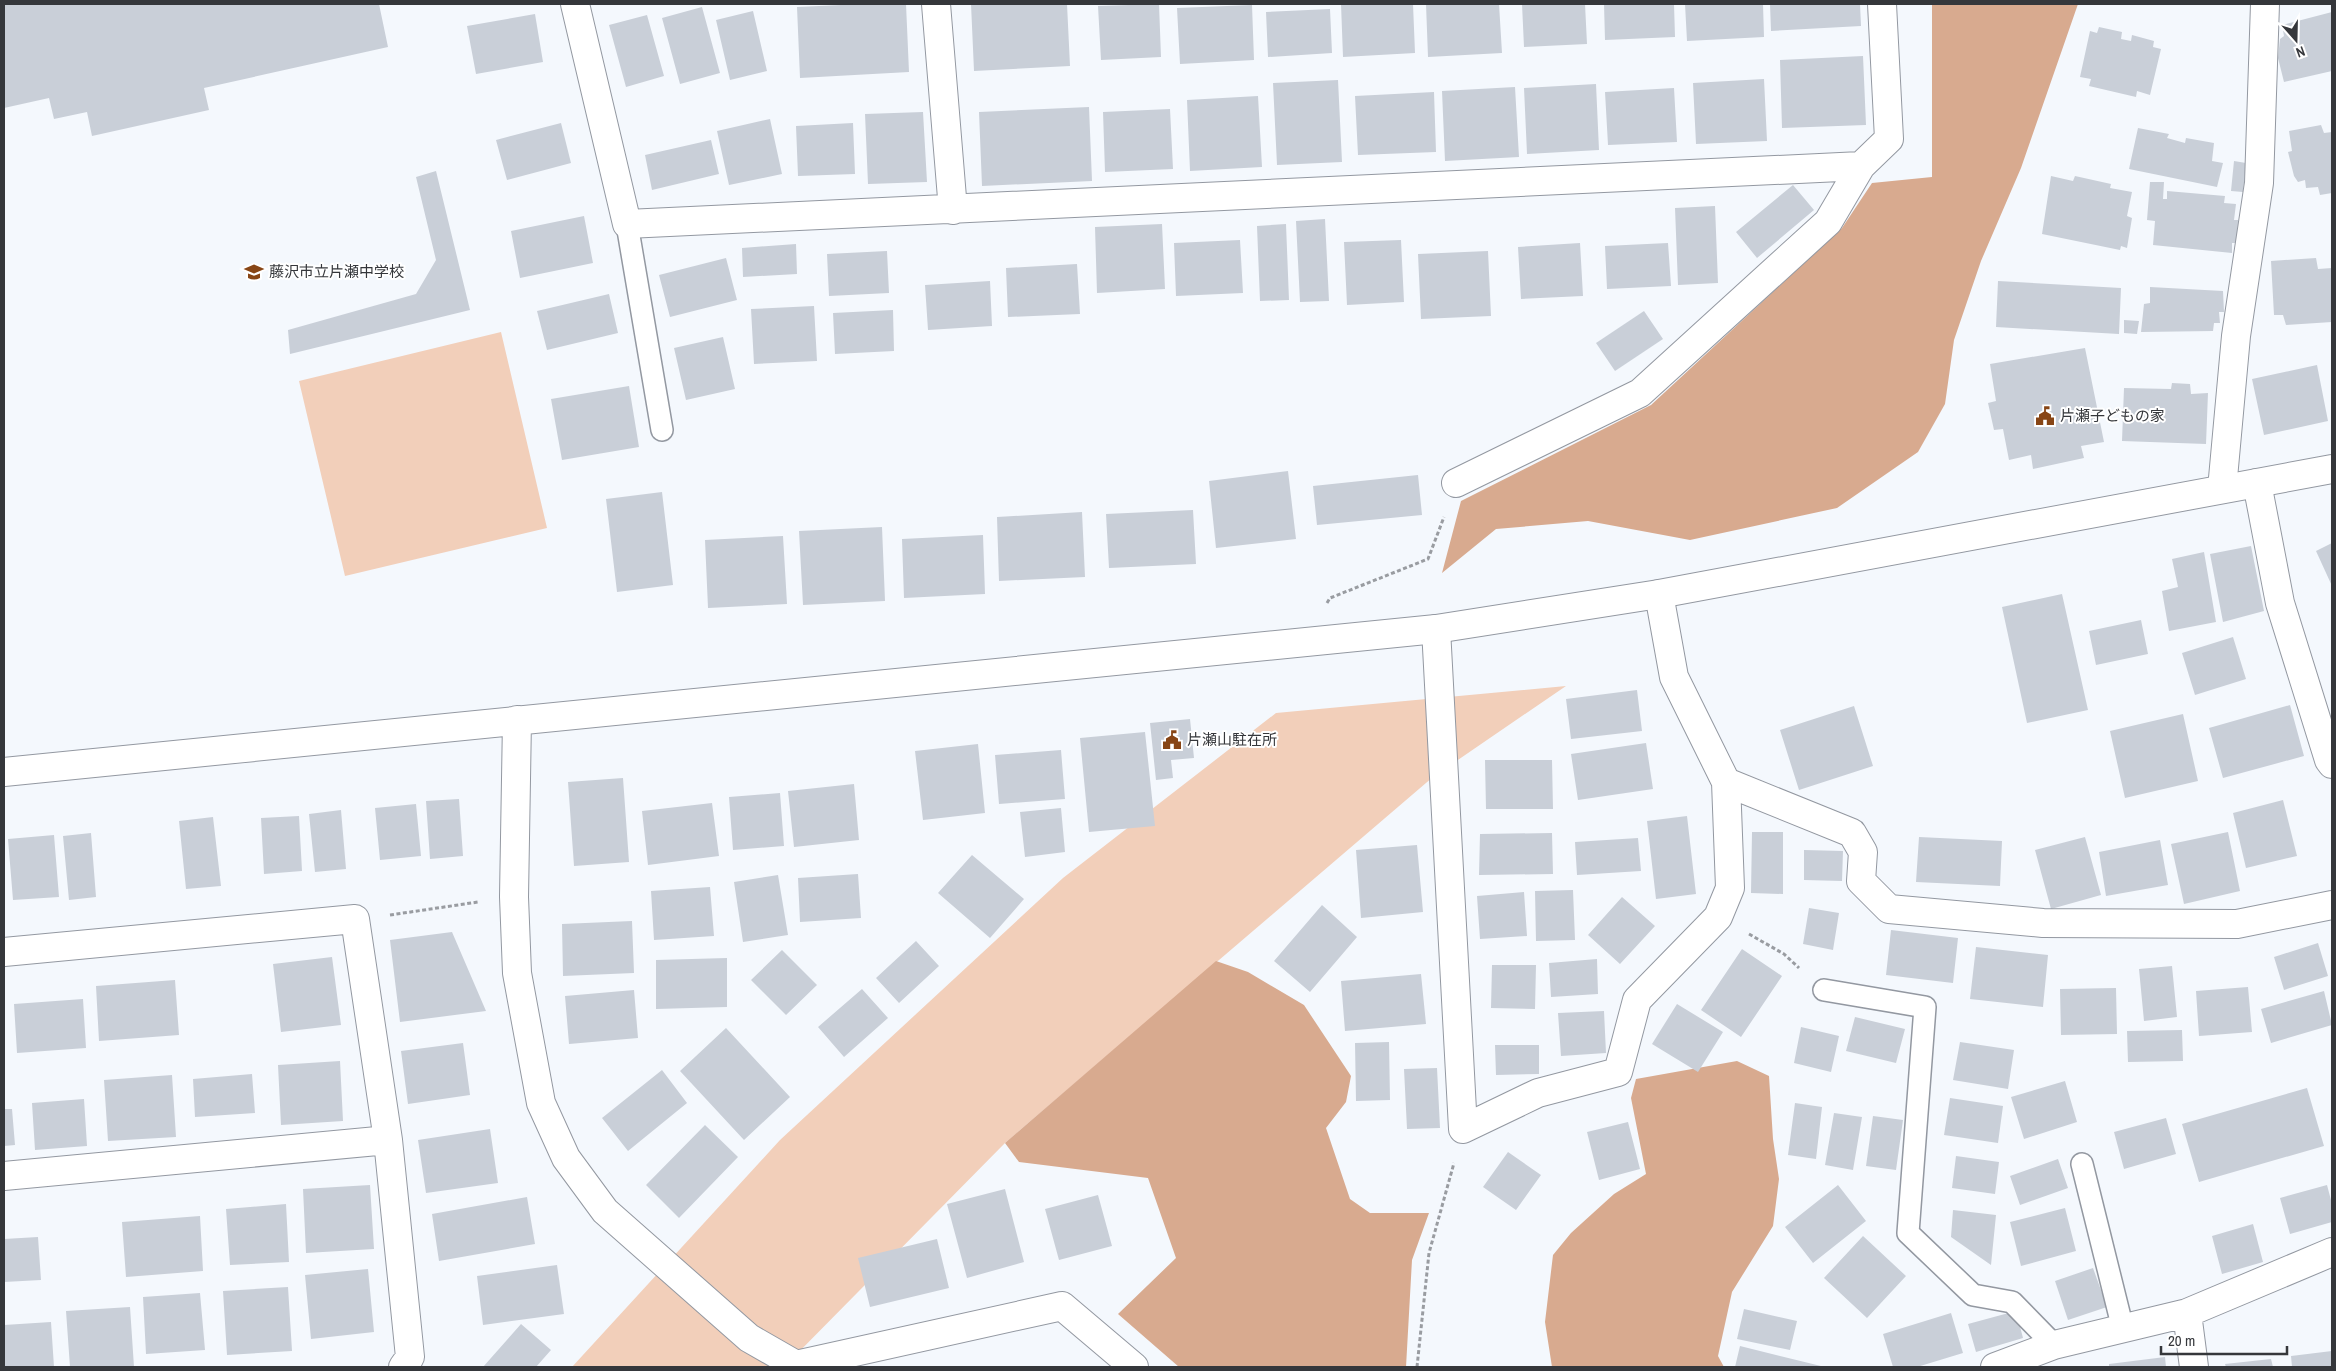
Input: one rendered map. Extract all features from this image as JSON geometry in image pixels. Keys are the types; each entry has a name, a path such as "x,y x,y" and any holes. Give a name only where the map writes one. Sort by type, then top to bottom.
{"street":[{"path":"575,4 627,224 1861,166"},
{"path":"936,4 954,210"},
{"path":"1456,483 1640,393 1828,222 1861,166 1889,139 1882,4"},
{"path":"2222,489 2236,336 2259,183 2265,4"},
{"path":"4,772 1436,629 1659,594 2332,470"},
{"path":"2257,483 2280,603 2329,760 2332,764"},
{"path":"1436,629 1463,1129 1538,1093 1618,1072 1637,1000 1718,917 1730,888 1726,782 1674,677 1659,594"},
{"path":"517,720 514,897 518,973 541,1103 566,1158 605,1211 749,1338 796,1364 1062,1306 1134,1367"},
{"path":"1726,782 1852,833 1863,852 1861,881 1889,909 2043,923 2237,924 2332,905"},
{"path":"4,952 355,920 388,1140 410,1357 403,1367"},
{"path":"4,1176 388,1140"},
{"path":"1995,1367 2054,1345 2187,1313 2332,1252"},
{"path":"2187,1313 2194,1367"}],"lane":[{"path":"627,224 662,430"},
{"path":"1824,990 1925,1007 1908,1233 1973,1295 2012,1302 2054,1345"},
{"path":"2082,1164 2123,1329"}],"path":[{"path":"1312,641 1330,598 1428,558 1456,483"},
{"path":"355,920 514,897"},
{"path":"1417,1367 1429,1254 1463,1129"}],"shaded area":[{"path":"1932,4 2078,4 2021,168 1981,261 1954,340 1945,404 1918,452 1837,508 1690,540 1588,521 1496,529 1442,573 1461,501 1651,405 1842,228 1872,183 1932,177"},
{"path":"501,332 547,528 345,576 299,381"},
{"path":"1566,686 1433,777 1005,1143 784,1367 572,1367 780,1140 1063,878 1276,713"},
{"path":"1216,961 1248,972 1304,1005 1351,1076 1346,1102 1326,1128 1350,1199 1370,1213 1429,1213 1412,1260 1406,1367 1179,1367 1118,1314 1176,1258 1148,1178 1019,1162 1005,1143"},
{"path":"1737,1061 1769,1076 1773,1139 1779,1179 1773,1226 1732,1292 1718,1356 1724,1367 1552,1367 1545,1322 1553,1255 1571,1233 1614,1194 1646,1174 1631,1098 1636,1079"}],"building":[{"path":"4,4 379,4 388,47 204,88 209,110 92,136 87,112 54,119 49,98 4,108"},
{"path":"906,4 909,72 800,78 797,7"},
{"path":"971,4 1067,4 1070,66 974,71"},
{"path":"1159,4 1161,57 1101,60 1098,6"},
{"path":"1341,4 1413,4 1415,53 1343,57"},
{"path":"1426,4 1499,4 1502,53 1428,57"},
{"path":"1522,4 1585,4 1587,44 1524,47"},
{"path":"1604,4 1674,4 1675,37 1605,40"},
{"path":"1685,4 1763,4 1764,37 1687,41"},
{"path":"1770,4 1860,4 1861,26 1771,31"},
{"path":"1252,5 1254,60 1180,64 1177,8"},
{"path":"702,7 720,73 680,84 662,18"},
{"path":"1330,9 1332,53 1268,57 1266,12"},
{"path":"753,11 767,71 730,80 716,20"},
{"path":"2332,12 2332,71 2284,82 2278,58 2280,39 2284,36 2282,25"},
{"path":"535,14 543,62 476,74 467,26"},
{"path":"647,15 664,76 626,87 609,25"},
{"path":"2099,27 2122,32 2121,39 2131,41 2132,35 2154,41 2153,47 2161,49 2150,95 2137,91 2136,97 2089,86 2091,79 2080,77 2090,31 2097,33"},
{"path":"1863,56 1866,125 1782,128 1780,60"},
{"path":"1764,79 1767,141 1696,144 1693,83"},
{"path":"1338,80 1342,162 1277,165 1273,83"},
{"path":"1596,84 1599,150 1527,154 1524,88"},
{"path":"1515,87 1519,157 1445,161 1442,91"},
{"path":"1674,88 1677,142 1608,145 1605,92"},
{"path":"1434,92 1436,152 1358,155 1355,96"},
{"path":"1258,96 1262,167 1190,171 1187,100"},
{"path":"1089,107 1092,181 982,186 979,112"},
{"path":"1170,109 1173,169 1105,172 1103,112"},
{"path":"923,112 927,182 868,184 865,114"},
{"path":"770,119 782,174 729,185 717,131"},
{"path":"561,123 571,163 507,180 496,140"},
{"path":"853,123 855,174 798,176 796,126"},
{"path":"2321,125 2324,133 2332,132 2332,193 2320,195 2318,187 2306,188 2305,180 2298,182 2294,176 2288,152 2292,151 2289,131"},
{"path":"2138,128 2169,134 2167,138 2185,143 2186,138 2214,143 2212,161 2223,163 2217,187 2129,169"},
{"path":"711,140 719,174 652,190 645,155"},
{"path":"2234,161 2246,163 2243,192 2231,191"},
{"path":"436,171 470,310 290,354 288,330 416,294 436,260 416,177"},
{"path":"2051,176 2073,181 2075,176 2111,184 2110,188 2132,192 2127,216 2132,218 2127,248 2121,246 2120,250 2042,234"},
{"path":"2150,182 2164,182 2163,199 2167,199 2167,191 2225,196 2224,203 2236,204 2234,220 2238,220 2237,243 2232,243 2232,253 2153,245 2155,221 2147,220"},
{"path":"1793,185 1814,210 1757,258 1736,232"},
{"path":"1715,206 1718,283 1678,285 1675,208"},
{"path":"584,216 593,263 520,278 511,231"},
{"path":"1325,219 1329,301 1300,302 1296,221"},
{"path":"1162,224 1165,289 1097,293 1095,227"},
{"path":"1286,224 1289,300 1260,301 1257,226"},
{"path":"1240,240 1243,293 1176,296 1174,243"},
{"path":"1401,240 1404,302 1347,305 1344,242"},
{"path":"1580,243 1583,296 1521,299 1518,247"},
{"path":"1668,243 1671,286 1607,289 1605,246"},
{"path":"796,244 797,274 743,277 742,248"},
{"path":"887,251 889,293 829,296 827,254"},
{"path":"1488,251 1491,316 1421,319 1418,254"},
{"path":"726,258 737,300 670,317 659,275"},
{"path":"2316,258 2318,269 2332,268 2332,322 2286,325 2283,315 2274,315 2271,261"},
{"path":"1077,264 1080,314 1008,317 1006,268"},
{"path":"990,281 992,326 928,330 925,285"},
{"path":"1998,281 2121,288 2119,334 1996,327"},
{"path":"2150,287 2223,291 2224,312 2219,312 2220,323 2214,323 2213,331 2141,332 2144,304 2150,303"},
{"path":"609,294 618,333 547,350 537,311"},
{"path":"814,306 817,361 754,364 751,309"},
{"path":"893,310 894,351 835,354 833,313"},
{"path":"1644,311 1663,339 1615,371 1596,343"},
{"path":"2124,320 2139,321 2137,334 2124,333"},
{"path":"723,337 735,389 686,400 674,348"},
{"name":"片瀬子どもの家","path":"2085,348 2104,442 2081,446 2084,458 2033,469 2031,455 2009,460 2003,429 1994,430 1988,403 1996,401 1990,364"},
{"path":"2317,365 2328,421 2264,435 2252,379"},
{"path":"2172,383 2190,384 2191,394 2208,393 2206,444 2122,441 2124,388 2171,389"},
{"path":"629,386 639,447 562,460 551,399"},
{"path":"1288,471 1296,539 1216,548 1209,481"},
{"path":"1418,475 1422,515 1317,525 1313,486"},
{"path":"662,492 673,585 617,592 606,499"},
{"path":"1193,510 1196,564 1109,568 1106,514"},
{"path":"1082,512 1085,577 999,581 997,517"},
{"path":"882,527 885,601 803,605 799,531"},
{"path":"983,535 985,594 904,598 902,539"},
{"path":"783,536 787,604 708,608 705,540"},
{"path":"2332,543 2332,586 2316,551"},
{"path":"2251,546 2264,611 2223,622 2210,554"},
{"path":"2204,552 2216,622 2169,631 2162,591 2178,587 2172,559"},
{"path":"2062,594 2088,710 2027,723 2002,607"},
{"path":"2141,620 2148,654 2096,665 2089,631"},
{"path":"2233,637 2246,679 2195,695 2182,653"},
{"path":"1637,690 1642,731 1571,739 1566,699"},
{"path":"2290,705 2304,756 2223,778 2209,728"},
{"path":"1854,706 1873,766 1799,790 1780,730"},
{"path":"2183,714 2198,781 2125,798 2110,731"},
{"name":"片瀬山駐在所","path":"1190,719 1194,758 1171,760 1173,778 1156,780 1150,723"},
{"path":"1145,732 1155,826 1089,832 1080,738"},
{"path":"1646,743 1653,789 1578,800 1571,754"},
{"path":"978,744 985,813 923,820 915,751"},
{"path":"1061,750 1065,799 999,804 995,755"},
{"path":"1485,760 1552,760 1553,809 1486,809"},
{"path":"623,778 629,862 574,866 568,782"},
{"path":"854,784 859,840 794,847 788,791"},
{"path":"780,793 784,846 733,850 729,797"},
{"path":"459,799 463,856 430,859 426,801"},
{"path":"2283,800 2297,856 2246,868 2233,813"},
{"path":"712,803 719,856 648,865 642,811"},
{"path":"416,804 421,856 380,860 375,808"},
{"path":"1061,808 1065,852 1025,857 1020,812"},
{"path":"341,810 346,869 315,872 309,814"},
{"path":"299,816 302,871 264,874 261,818"},
{"path":"1687,816 1696,894 1656,899 1647,821"},
{"path":"213,817 221,886 186,889 179,821"},
{"path":"1752,832 1783,832 1783,894 1751,893"},
{"path":"2228,832 2240,891 2184,904 2171,844"},
{"path":"91,833 96,897 69,900 63,836"},
{"path":"1552,833 1553,874 1479,875 1480,834"},
{"path":"54,835 59,897 13,900 8,839"},
{"path":"1919,837 2002,841 2000,886 1916,882"},
{"path":"2085,837 2101,895 2051,909 2035,850"},
{"path":"1638,838 1641,871 1577,875 1575,842"},
{"path":"2160,840 2168,885 2106,896 2099,852"},
{"path":"1417,845 1423,912 1361,918 1356,850"},
{"path":"1804,850 1843,851 1842,881 1804,880"},
{"path":"972,855 1024,899 990,938 938,893"},
{"path":"858,874 861,918 800,922 798,878"},
{"path":"778,875 788,935 743,942 734,882"},
{"path":"710,887 714,936 654,940 651,891"},
{"path":"1573,890 1575,940 1536,941 1535,891"},
{"path":"1524,892 1527,936 1480,939 1477,896"},
{"path":"1622,897 1655,926 1620,964 1588,935"},
{"path":"1322,905 1357,937 1310,992 1274,961"},
{"path":"1809,908 1839,913 1833,950 1803,944"},
{"path":"632,921 634,973 563,976 562,924"},
{"path":"1891,930 1958,938 1953,983 1886,975"},
{"path":"452,932 486,1011 400,1022 390,940"},
{"path":"916,941 939,966 899,1003 876,978"},
{"path":"2318,943 2328,976 2284,990 2274,957"},
{"path":"1976,947 2048,955 2043,1007 1970,999"},
{"path":"1742,949 1782,976 1741,1037 1701,1010"},
{"path":"782,950 817,985 786,1015 751,980"},
{"path":"332,957 341,1025 281,1032 273,964"},
{"path":"727,958 727,1007 656,1009 656,960"},
{"path":"1597,959 1598,994 1551,997 1549,963"},
{"path":"1492,965 1536,965 1535,1009 1491,1008"},
{"path":"2172,966 2177,1017 2144,1021 2139,969"},
{"path":"1421,974 1426,1024 1345,1031 1341,981"},
{"path":"175,980 179,1035 99,1041 96,986"},
{"path":"2248,987 2252,1032 2199,1036 2196,991"},
{"path":"2116,988 2117,1034 2061,1035 2060,989"},
{"path":"862,989 888,1018 844,1057 818,1027"},
{"path":"634,990 638,1038 569,1044 565,996"},
{"path":"2324,991 2332,1025 2271,1043 2261,1009"},
{"path":"83,999 86,1048 17,1053 14,1004"},
{"path":"1677,1004 1723,1032 1698,1072 1652,1044"},
{"path":"1604,1011 1606,1053 1561,1056 1558,1013"},
{"path":"1855,1017 1905,1029 1896,1063 1846,1051"},
{"path":"1801,1027 1839,1036 1831,1072 1794,1063"},
{"path":"726,1028 790,1097 744,1140 680,1071"},
{"path":"2182,1030 2183,1061 2128,1062 2127,1031"},
{"path":"1389,1042 1390,1100 1356,1101 1355,1043"},
{"path":"1960,1042 2014,1050 2008,1089 1953,1080"},
{"path":"463,1043 470,1095 408,1104 401,1051"},
{"path":"1495,1045 1539,1045 1539,1074 1496,1075"},
{"path":"340,1061 343,1121 281,1125 278,1065"},
{"path":"1437,1068 1440,1128 1407,1129 1404,1069"},
{"path":"662,1070 687,1103 628,1151 602,1118"},
{"path":"252,1074 255,1113 195,1117 193,1079"},
{"path":"172,1075 176,1137 108,1141 104,1080"},
{"path":"2065,1081 2077,1122 2024,1139 2011,1097"},
{"path":"2307,1088 2324,1146 2199,1182 2182,1124"},
{"path":"1950,1098 2003,1106 1998,1143 1944,1135"},
{"path":"84,1099 87,1146 35,1150 32,1103"},
{"path":"1795,1103 1822,1107 1816,1159 1788,1155"},
{"path":"4,1109 12,1109 15,1145 4,1146"},
{"path":"1834,1113 1862,1117 1853,1170 1825,1165"},
{"path":"1873,1116 1903,1120 1896,1170 1866,1166"},
{"path":"2166,1118 2176,1154 2124,1169 2114,1132"},
{"path":"1628,1122 1640,1169 1599,1180 1587,1132"},
{"path":"705,1125 738,1157 679,1218 646,1185"},
{"path":"490,1129 498,1183 426,1193 418,1140"},
{"path":"1508,1152 1541,1175 1516,1210 1483,1187"},
{"path":"1956,1156 1999,1162 1995,1194 1952,1188"},
{"path":"2058,1159 2068,1188 2020,1205 2010,1176"},
{"path":"370,1185 374,1249 306,1253 303,1189"},
{"path":"1838,1185 1866,1221 1813,1263 1785,1227"},
{"path":"2327,1185 2332,1204 2332,1222 2290,1234 2280,1198"},
{"path":"1005,1189 1024,1262 967,1278 947,1204"},
{"path":"1098,1195 1112,1246 1059,1260 1045,1209"},
{"path":"527,1197 535,1244 439,1261 432,1214"},
{"path":"286,1204 289,1262 230,1265 226,1209"},
{"path":"2065,1208 2076,1251 2021,1266 2010,1222"},
{"path":"1953,1210 1996,1215 1991,1265 1951,1237"},
{"path":"200,1216 203,1271 126,1277 122,1222"},
{"path":"2253,1224 2263,1262 2222,1274 2212,1236"},
{"path":"1863,1236 1906,1276 1867,1318 1824,1278"},
{"path":"38,1237 41,1280 4,1282 4,1239"},
{"path":"937,1239 949,1288 870,1307 858,1258"},
{"path":"557,1265 564,1314 483,1325 477,1276"},
{"path":"2093,1268 2107,1307 2068,1320 2055,1281"},
{"path":"368,1269 374,1332 311,1339 305,1275"},
{"path":"288,1287 292,1351 227,1355 223,1291"},
{"path":"200,1293 205,1350 146,1354 143,1297"},
{"path":"130,1307 134,1367 70,1367 66,1311"},
{"path":"1744,1309 1797,1321 1790,1350 1737,1339"},
{"path":"2016,1311 2023,1338 1976,1352 1968,1324"},
{"path":"1951,1313 1963,1353 1917,1367 1893,1367 1883,1334"},
{"path":"51,1322 54,1367 4,1367 4,1325"},
{"path":"521,1324 551,1350 536,1367 483,1367"},
{"path":"1740,1346 1825,1367 1735,1367"},
{"path":"2332,1351 2332,1367 2292,1367 2291,1356"},
{"path":"2165,1357 2166,1367 2109,1367 2109,1364"},
{"path":"2271,1359 2273,1367 2226,1367 2225,1364"}],"place":[{"name":"藤沢市立片瀬中学校","path":"254,272"},
{"name":"片瀬子どもの家","path":"2045,416"},
{"name":"片瀬山駐在所","path":"1172,740"}]}
